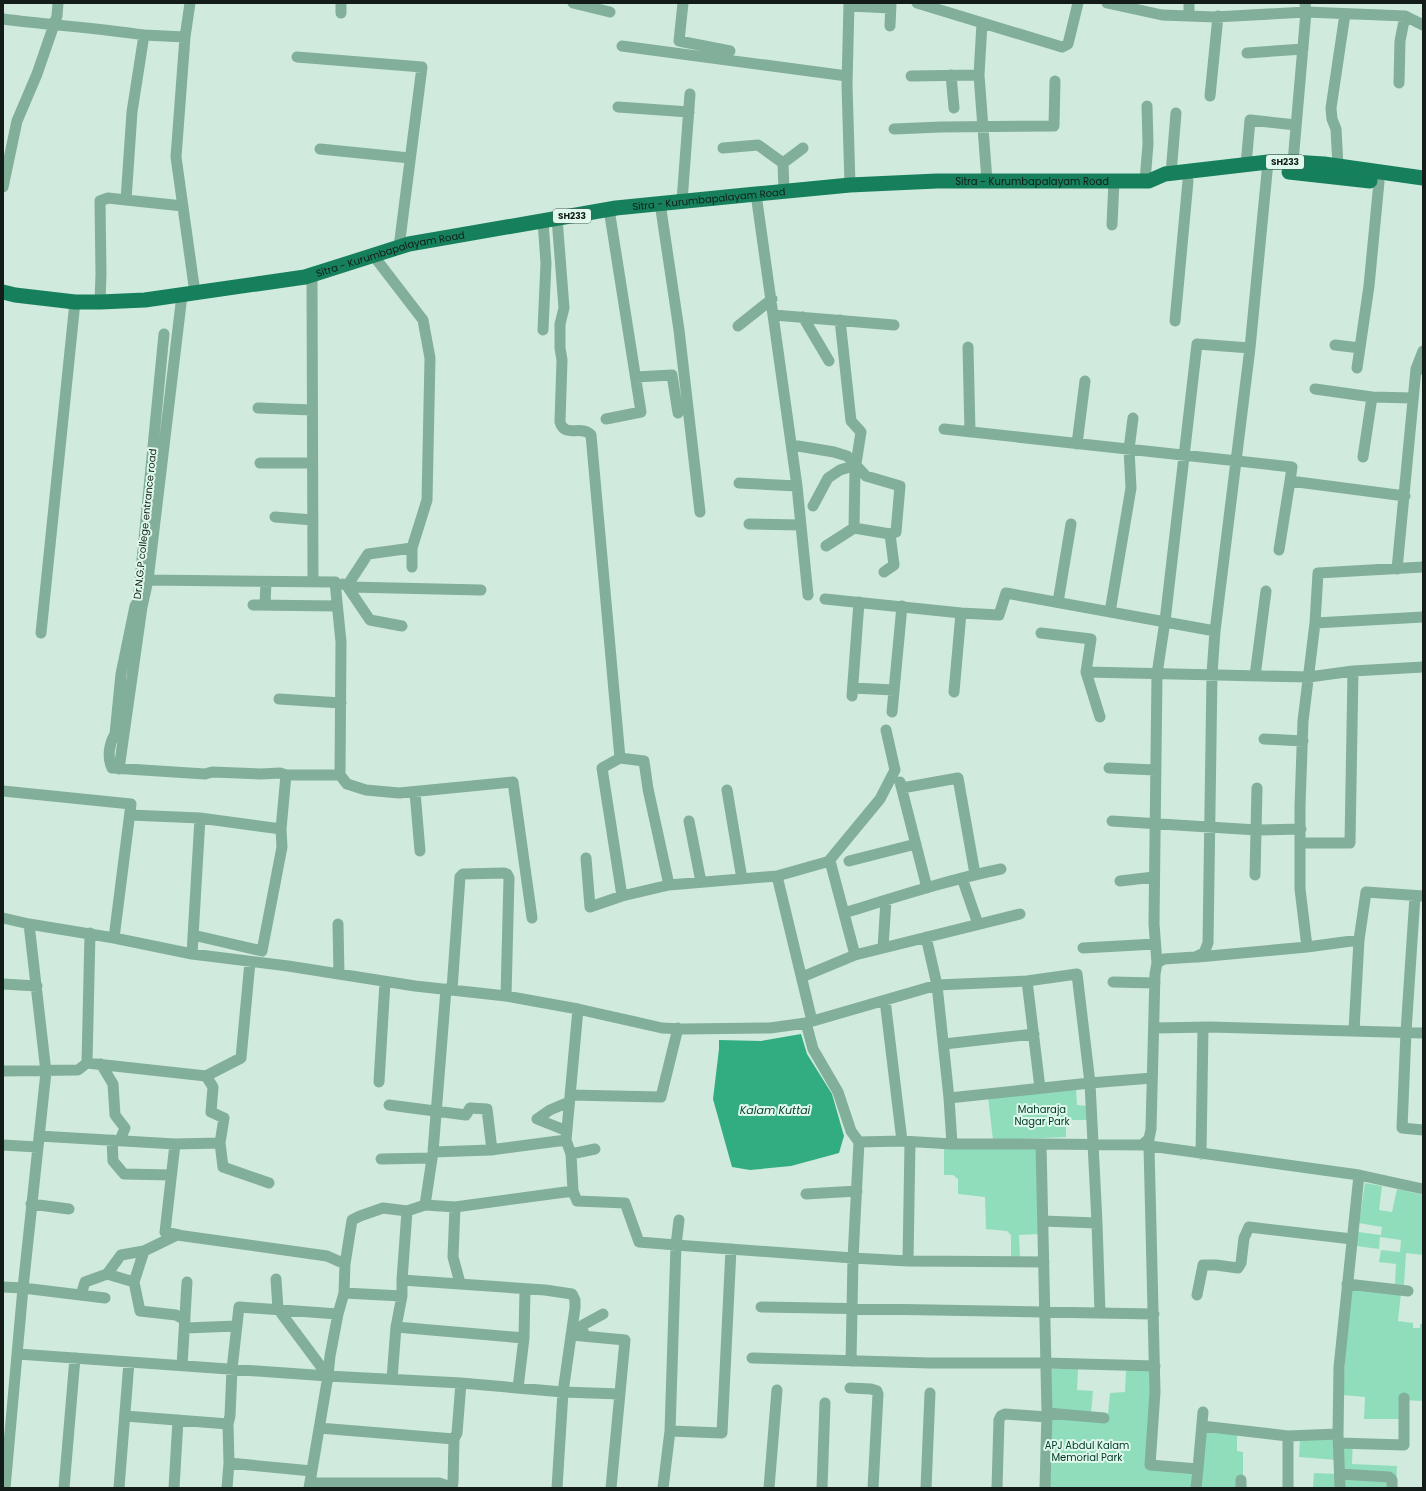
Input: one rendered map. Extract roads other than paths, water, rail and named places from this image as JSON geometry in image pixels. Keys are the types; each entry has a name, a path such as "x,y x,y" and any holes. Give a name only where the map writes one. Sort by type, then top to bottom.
{"main road":[{"name":"Sitra - Kurumbapalayam Road","path":"3,292 15,295 75,302 146,300 305,277 409,244 609,209 850,185 938,181 1147,181 1165,174 1246,165 1268,167 1293,162 1338,166 1423,178"},
{"path":"1147,181 1164,183 1188,181 1268,167 1423,189"}],"street":[{"path":"3,187 17,121 37,74 53,26 58,3"},
{"path":"190,3 176,157 183,206 189,294 119,769 205,774 212,772 286,775 340,775"},
{"path":"573,3 610,12"},
{"path":"682,3 679,41 730,51"},
{"path":"917,3 1062,47 1068,44 1078,3"},
{"path":"1107,3 1146,7 1162,16 1218,16 1306,8 1345,14 1405,16 1423,25"},
{"path":"1189,3 1189,16"},
{"path":"850,185 847,76 849,4 891,6 890,26"},
{"path":"1293,162 1306,8"},
{"path":"1338,166 1336,129 1332,119 1331,108 1345,14"},
{"path":"1210,96 1218,16"},
{"path":"1399,83 1400,41 1405,16"},
{"path":"3,19 53,26 144,35 186,37"},
{"path":"982,23 979,75 987,181"},
{"path":"126,200 132,112 144,35"},
{"path":"622,46 847,76"},
{"path":"1247,53 1303,49"},
{"path":"297,57 422,67 399,247"},
{"path":"951,75 954,108"},
{"path":"911,76 979,75"},
{"path":"894,129 1054,126 1055,81"},
{"path":"682,201 690,94"},
{"path":"1147,106 1147,181"},
{"path":"618,107 689,112"},
{"path":"1170,174 1176,113"},
{"path":"1246,165 1250,120 1296,125"},
{"path":"723,148 758,145 783,163"},
{"path":"783,163 803,148"},
{"path":"320,149 410,158"},
{"path":"783,163 784,191"},
{"path":"1195,957 1204,953 1208,942 1212,674 1215,631 1250,348 1268,167"},
{"path":"1112,225 1114,181"},
{"path":"1175,321 1188,181"},
{"path":"1357,368 1369,286 1379,182"},
{"path":"756,194 792,445 808,595"},
{"path":"100,302 100,201 108,198 183,206"},
{"path":"660,204 679,330 700,512"},
{"path":"606,419 641,412 609,209"},
{"path":"542,330 550,219"},
{"path":"550,219 564,308 560,324 560,348 562,360 560,422 562,427 566,430 584,430 591,435 620,758"},
{"path":"373,255 423,320 430,358 427,500 412,548 412,567"},
{"path":"312,275 313,582"},
{"path":"738,326 772,299"},
{"path":"41,633 75,302"},
{"path":"774,315 894,324"},
{"path":"803,317 829,361"},
{"path":"840,320 851,421 862,432 856,465 854,528"},
{"name":"Dr.N.G.P college entrance road","path":"119,769 112,768 109,761 111,741 116,734 121,674 135,606 138,601 164,334"},
{"path":"1198,1469 1150,1465 1155,1392 1155,1366 1146,1145 1151,1129 1155,984 1157,963 1154,924 1154,877 1157,674 1165,621 1197,344 1250,348"},
{"path":"1335,345 1360,348"},
{"path":"968,347 970,432"},
{"path":"1397,569 1405,496 1412,398 1423,352"},
{"path":"636,377 672,375 678,413"},
{"path":"1077,444 1085,381"},
{"path":"1315,389 1372,397 1412,398"},
{"path":"1363,457 1372,397"},
{"path":"258,408 312,410"},
{"path":"1110,612 1131,488 1129,449 1134,418"},
{"path":"944,429 1292,467 1280,550"},
{"path":"792,445 834,452 847,456 866,476 900,486 896,532 890,534 854,528 826,546"},
{"path":"260,463 312,463"},
{"path":"812,506 828,478 840,470 856,465"},
{"path":"1290,481 1405,496"},
{"path":"739,484 797,486"},
{"path":"275,517 313,520"},
{"path":"749,524 801,525"},
{"path":"1058,602 1071,524"},
{"path":"884,572 894,565 890,534"},
{"path":"347,586 368,554 412,548"},
{"path":"1306,947 1300,889 1300,806 1303,721 1315,622 1318,573 1423,567"},
{"path":"148,580 341,582 347,586 370,620 402,626"},
{"path":"265,605 266,582"},
{"path":"335,583 341,642 340,775 347,784 366,790 399,793 513,782 532,918"},
{"path":"347,586 481,590"},
{"path":"1255,676 1266,591"},
{"path":"825,599 998,615 1006,593 1215,631"},
{"path":"859,602 852,692 894,690"},
{"path":"253,605 337,606"},
{"path":"892,712 902,606"},
{"path":"954,692 961,612"},
{"path":"1315,622 1423,617"},
{"path":"1041,633 1091,639 1086,672 1100,717"},
{"path":"1086,672 1309,677 1353,671 1423,668"},
{"path":"1300,843 1350,843 1353,671"},
{"path":"278,699 341,703"},
{"path":"886,730 895,770 902,788 927,888"},
{"path":"1264,739 1303,741"},
{"path":"622,896 602,768 620,758 644,761 648,789 669,885"},
{"path":"1109,768 1156,770"},
{"path":"586,858 590,907 622,896 669,885 777,876 828,862 880,799 895,770"},
{"path":"193,935 262,951 282,847 281,829 286,775"},
{"path":"902,788 958,778 975,874"},
{"path":"1256,875 1258,788"},
{"path":"727,790 742,879"},
{"path":"3,791 132,804 114,938"},
{"path":"415,792 420,851"},
{"path":"130,815 200,818 281,829"},
{"path":"192,954 200,818"},
{"path":"1112,820 1257,830 1301,829"},
{"path":"689,821 701,882"},
{"path":"849,861 916,844"},
{"path":"828,862 830,861 855,956"},
{"path":"844,913 975,874 1001,869"},
{"path":"425,1205 433,1155 436,1111 460,877 463,874 504,873 507,874 509,878 506,996"},
{"path":"777,876 802,977 813,1049 838,1092 851,1131 859,1142 851,1361"},
{"path":"1120,881 1154,877"},
{"path":"962,878 978,924"},
{"path":"1354,1030 1359,940 1366,892 1419,896 1406,1032 1402,1128 1423,1130"},
{"path":"883,948 886,900"},
{"path":"802,977 855,956 1020,914"},
{"path":"3,918 29,924 90,933 192,954 339,974 385,982 506,996 578,1009 662,1028 770,1028 809,1022 937,985 1028,981 1077,974 1090,1083 1100,1313"},
{"path":"5,1488 31,1204 46,1072 29,924"},
{"path":"338,924 339,974"},
{"path":"88,1063 90,933"},
{"path":"926,938 937,985 944,1044 952,1144"},
{"path":"1157,963 1164,959 1306,947 1359,940"},
{"path":"1083,948 1155,944"},
{"path":"3,1071 46,1072 78,1070 88,1063 206,1076 241,1058 250,962"},
{"path":"1028,981 1040,1088"},
{"path":"379,1082 385,982"},
{"path":"1113,982 1155,984"},
{"path":"3,984 37,986"},
{"path":"885,1000 906,1142 908,1261"},
{"path":"578,1009 566,1136 571,1154 573,1191 577,1201 624,1203 638,1242 908,1261 1044,1262"},
{"path":"1154,1028 1203,1027 1423,1033"},
{"path":"1201,1154 1203,1027"},
{"path":"566,1136 537,1119 570,1098 661,1096 678,1028"},
{"path":"944,1044 1034,1034"},
{"path":"101,1064 113,1084 114,1115 124,1128 116,1140 113,1160 124,1174 172,1175"},
{"path":"206,1076 213,1087 211,1112 224,1118 220,1143 223,1167 269,1183"},
{"path":"949,1098 1152,1078"},
{"path":"389,1105 466,1115 470,1108 487,1109 492,1150"},
{"path":"381,1159 492,1150 566,1136"},
{"path":"3,1145 38,1141 116,1140 175,1144 220,1143"},
{"path":"859,1142 1146,1145 1201,1154 1359,1175 1423,1189"},
{"path":"175,1144 165,1232 327,1256 345,1264"},
{"path":"1041,1144 1047,1415 1045,1488"},
{"path":"571,1154 595,1149"},
{"path":"1340,1488 1339,1367 1359,1175"},
{"path":"461,1383 457,1433 454,1439 453,1482 451,1488 439,1483 309,1486 328,1376 330,1356 338,1314 344,1293 345,1264 352,1220 384,1208 407,1211 425,1205 456,1207 573,1191"},
{"path":"806,1194 857,1191"},
{"path":"31,1204 69,1209"},
{"path":"456,1207 453,1258 460,1283"},
{"path":"392,1379 397,1322 402,1296 407,1211"},
{"path":"663,1488 670,1431 676,1245 679,1220"},
{"path":"1043,1221 1097,1223"},
{"path":"1197,1294 1202,1265 1238,1268 1241,1262 1244,1238 1249,1227 1352,1239"},
{"path":"81,1295 85,1282 107,1274 121,1255 144,1251 179,1235"},
{"path":"670,1431 722,1433 731,1248"},
{"path":"144,1251 134,1282 140,1311 176,1315 185,1324 237,1326"},
{"path":"107,1274 134,1282"},
{"path":"276,1279 278,1309 328,1376"},
{"path":"402,1280 460,1283 545,1290 572,1294 575,1300 576,1308 563,1392 557,1488"},
{"path":"182,1366 187,1282"},
{"path":"1347,1284 1408,1291"},
{"path":"3,1287 105,1298"},
{"path":"518,1388 524,1338 525,1289"},
{"path":"344,1293 402,1296"},
{"path":"227,1488 229,1463 228,1424 230,1416 232,1369 239,1307 338,1314"},
{"path":"761,1307 973,1312 1045,1311 1154,1314"},
{"path":"583,1336 583,1325 603,1314"},
{"path":"397,1322 420,1329 524,1338"},
{"path":"571,1335 625,1340 611,1488"},
{"path":"18,1354 328,1376 461,1383 563,1392 620,1394"},
{"path":"64,1488 75,1358"},
{"path":"752,1358 930,1363 1155,1366"},
{"path":"119,1488 129,1362"},
{"path":"850,1388 871,1389 877,1391 878,1394 873,1488"},
{"path":"769,1488 777,1390"},
{"path":"926,1488 930,1393"},
{"path":"1202,1426 1288,1436 1339,1439 1404,1446 1404,1398"},
{"path":"822,1488 825,1403"},
{"path":"1196,1488 1203,1412"},
{"path":"997,1488 999,1420 1005,1414 1104,1418"},
{"path":"125,1416 228,1424"},
{"path":"174,1488 178,1420"},
{"path":"319,1428 454,1439"},
{"path":"1288,1436 1288,1488"},
{"path":"229,1463 312,1471"},
{"path":"1340,1474 1390,1477 1392,1480 1392,1488"}],"water":[{"name":"Kalam Kuttai","path":"801,1034 807,1054 832,1094 844,1136 839,1153 791,1166 750,1170 732,1167 713,1099 719,1040 761,1041"}],"park label":[{"name":"Maharaja Nagar Park","path":"1042,1114"},
{"name":"APJ Abdul Kalam Memorial Park","path":"1087,1450"}]}
